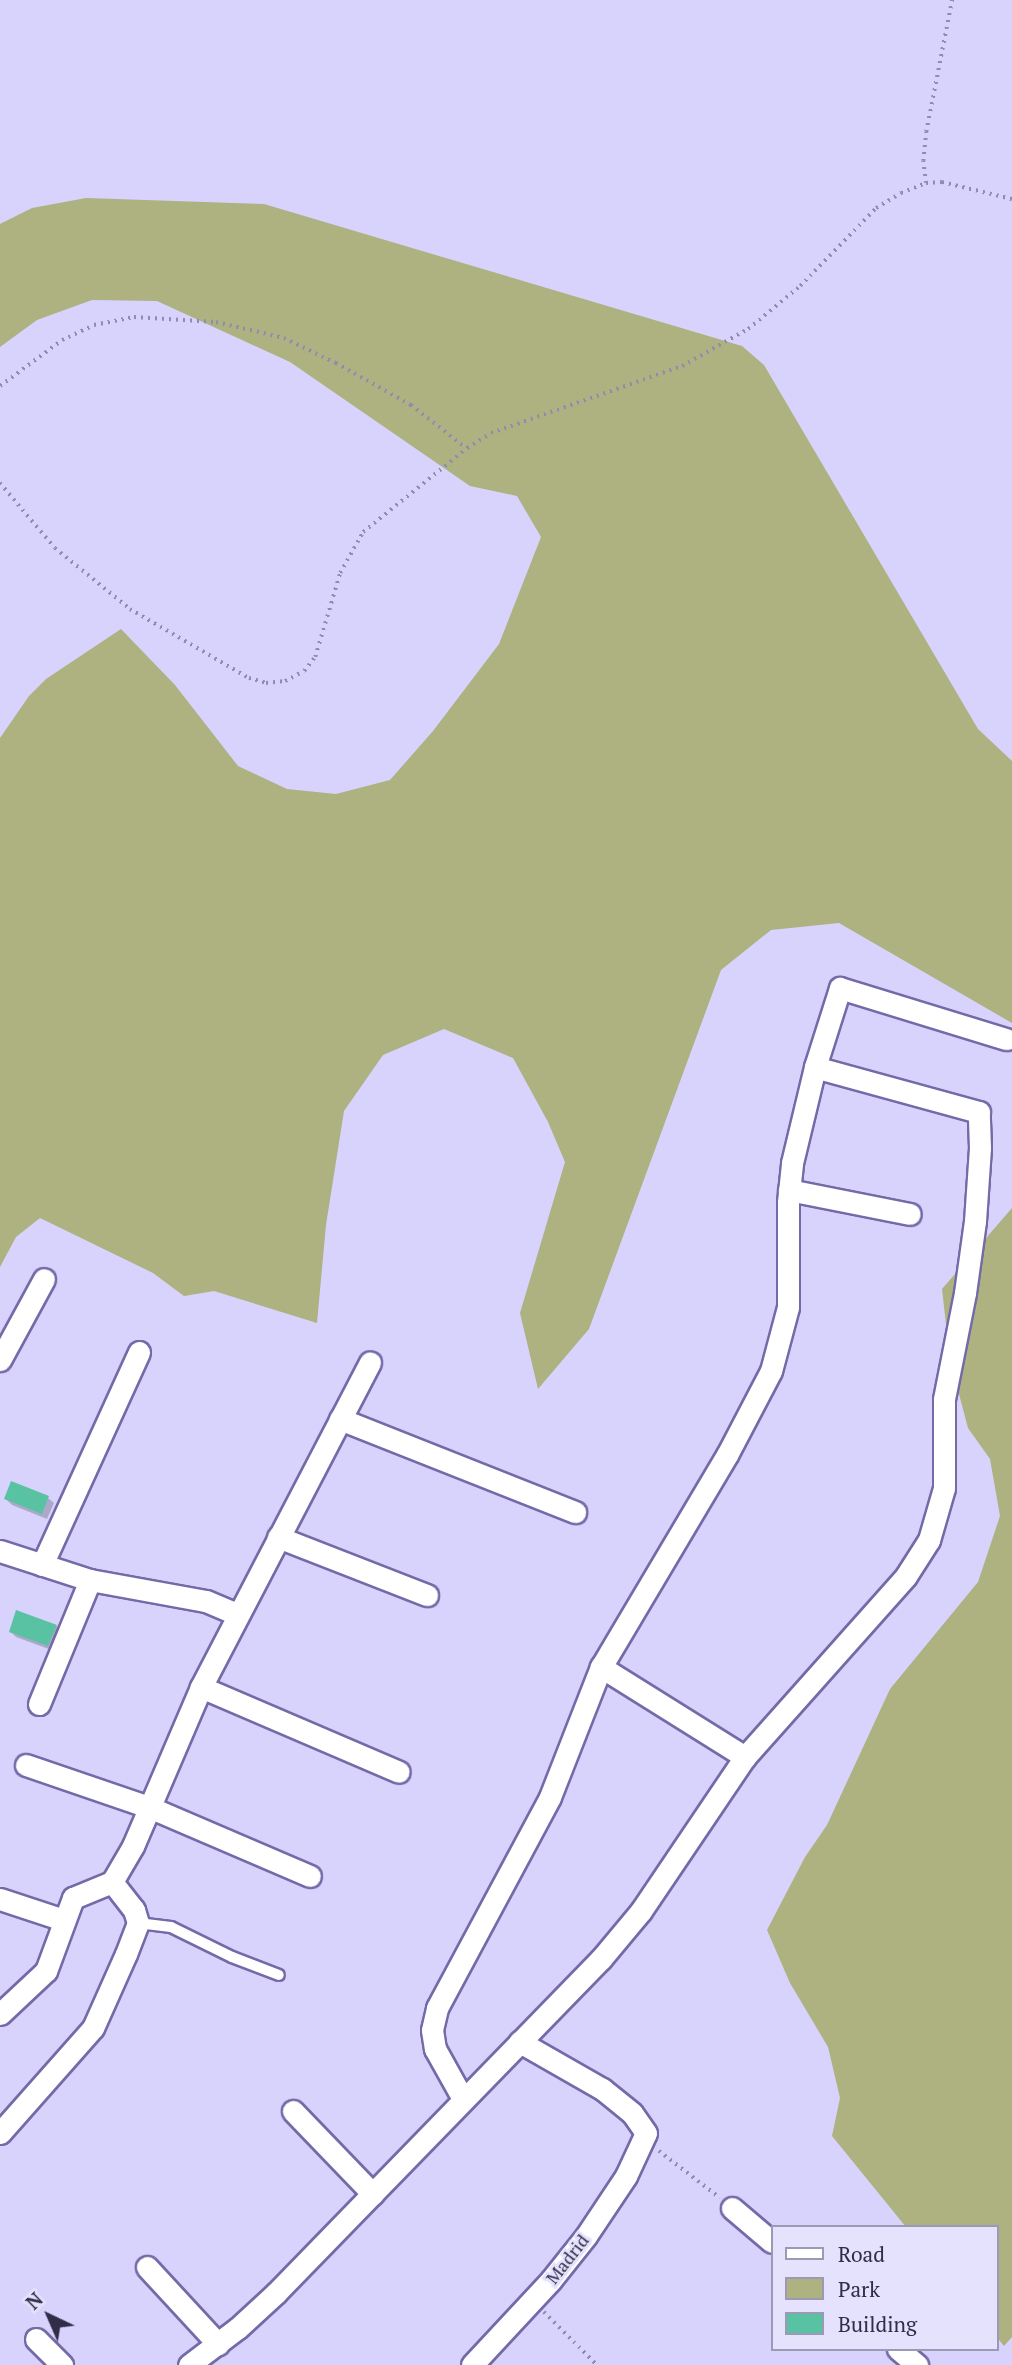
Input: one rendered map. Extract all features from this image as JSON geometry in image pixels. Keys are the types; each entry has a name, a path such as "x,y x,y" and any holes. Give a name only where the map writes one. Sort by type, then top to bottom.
{"street":[{"path":"463,2099 435,2049 434,2019 550,1797 601,1667 727,1455 771,1371 788,1307 789,1190 792,1163 815,1067 840,988 1006,1039"},
{"path":"189,2365 218,2344 276,2293 601,1959 641,1911 745,1757 906,1576 929,1540 944,1488 944,1399 965,1293 975,1221 979,1112 815,1067"},
{"path":"789,1190 910,1213"},
{"path":"0,1360 44,1279"},
{"path":"42,1565 139,1352"},
{"path":"0,2014 46,1971 73,1898 112,1882 134,1846 201,1687 370,1362"},
{"path":"340,1419 575,1512"},
{"path":"278,1537 427,1595"},
{"path":"0,1551 90,1580 206,1601 237,1614"},
{"path":"38,1704 90,1580"},
{"path":"601,1667 745,1757"},
{"path":"201,1687 399,1772"},
{"path":"26,1765 149,1807 310,1876"},
{"path":"0,2133 93,2028 138,1923 134,1910 112,1882"},
{"path":"0,1899 64,1920"},
{"path":"520,2042 583,2076 618,2101 641,2123 646,2133 645,2140"},
{"path":"293,2111 373,2194"},
{"name":"Madrid","path":"472,2365 533,2301 586,2236 626,2176 645,2140"},
{"path":"732,2208 771,2241"},
{"path":"147,2267 218,2344"},
{"path":"36,2339 62,2365"},
{"path":"900,2351 917,2365"}],"lane":[{"path":"138,1923 171,1927 209,1947 279,1975"}],"path":[{"path":"926,183 926,132 952,0"},
{"path":"0,483 55,548 111,595 161,629 248,678 276,682 303,671 315,657 340,573 363,532 467,448 491,433 682,366 748,329 800,286 876,208 926,183 942,182 1012,200"},
{"path":"0,386 62,340 94,325 134,317 216,322 272,334 326,358 411,405 467,448"},
{"path":"645,2140 732,2208"},
{"path":"533,2301 597,2365"}],"green space":[{"path":"86,198 264,204 742,346 764,365 978,729 1012,761 1012,1023 839,923 771,930 721,970 589,1329 538,1389 520,1313 565,1162 548,1122 513,1058 444,1029 383,1055 344,1111 326,1225 317,1323 214,1291 184,1296 153,1273 40,1218 16,1237 0,1267 0,738 29,696 46,679 121,629 175,685 238,766 287,789 336,794 390,780 433,731 499,644 541,537 517,496 470,486 290,362 157,301 92,300 37,320 0,347 0,224 32,208"},
{"path":"1012,1208 1012,2337 1004,2346 998,2338 998,2225 904,2225 832,2136 840,2098 828,2047 790,1983 767,1930 805,1857 827,1825 890,1689 978,1582 1000,1516 990,1459 968,1428 950,1360 942,1289"}],"building":[{"path":"11,1481 49,1496 42,1514 4,1499"},
{"path":"16,1610 57,1625 48,1646 9,1632"}]}
